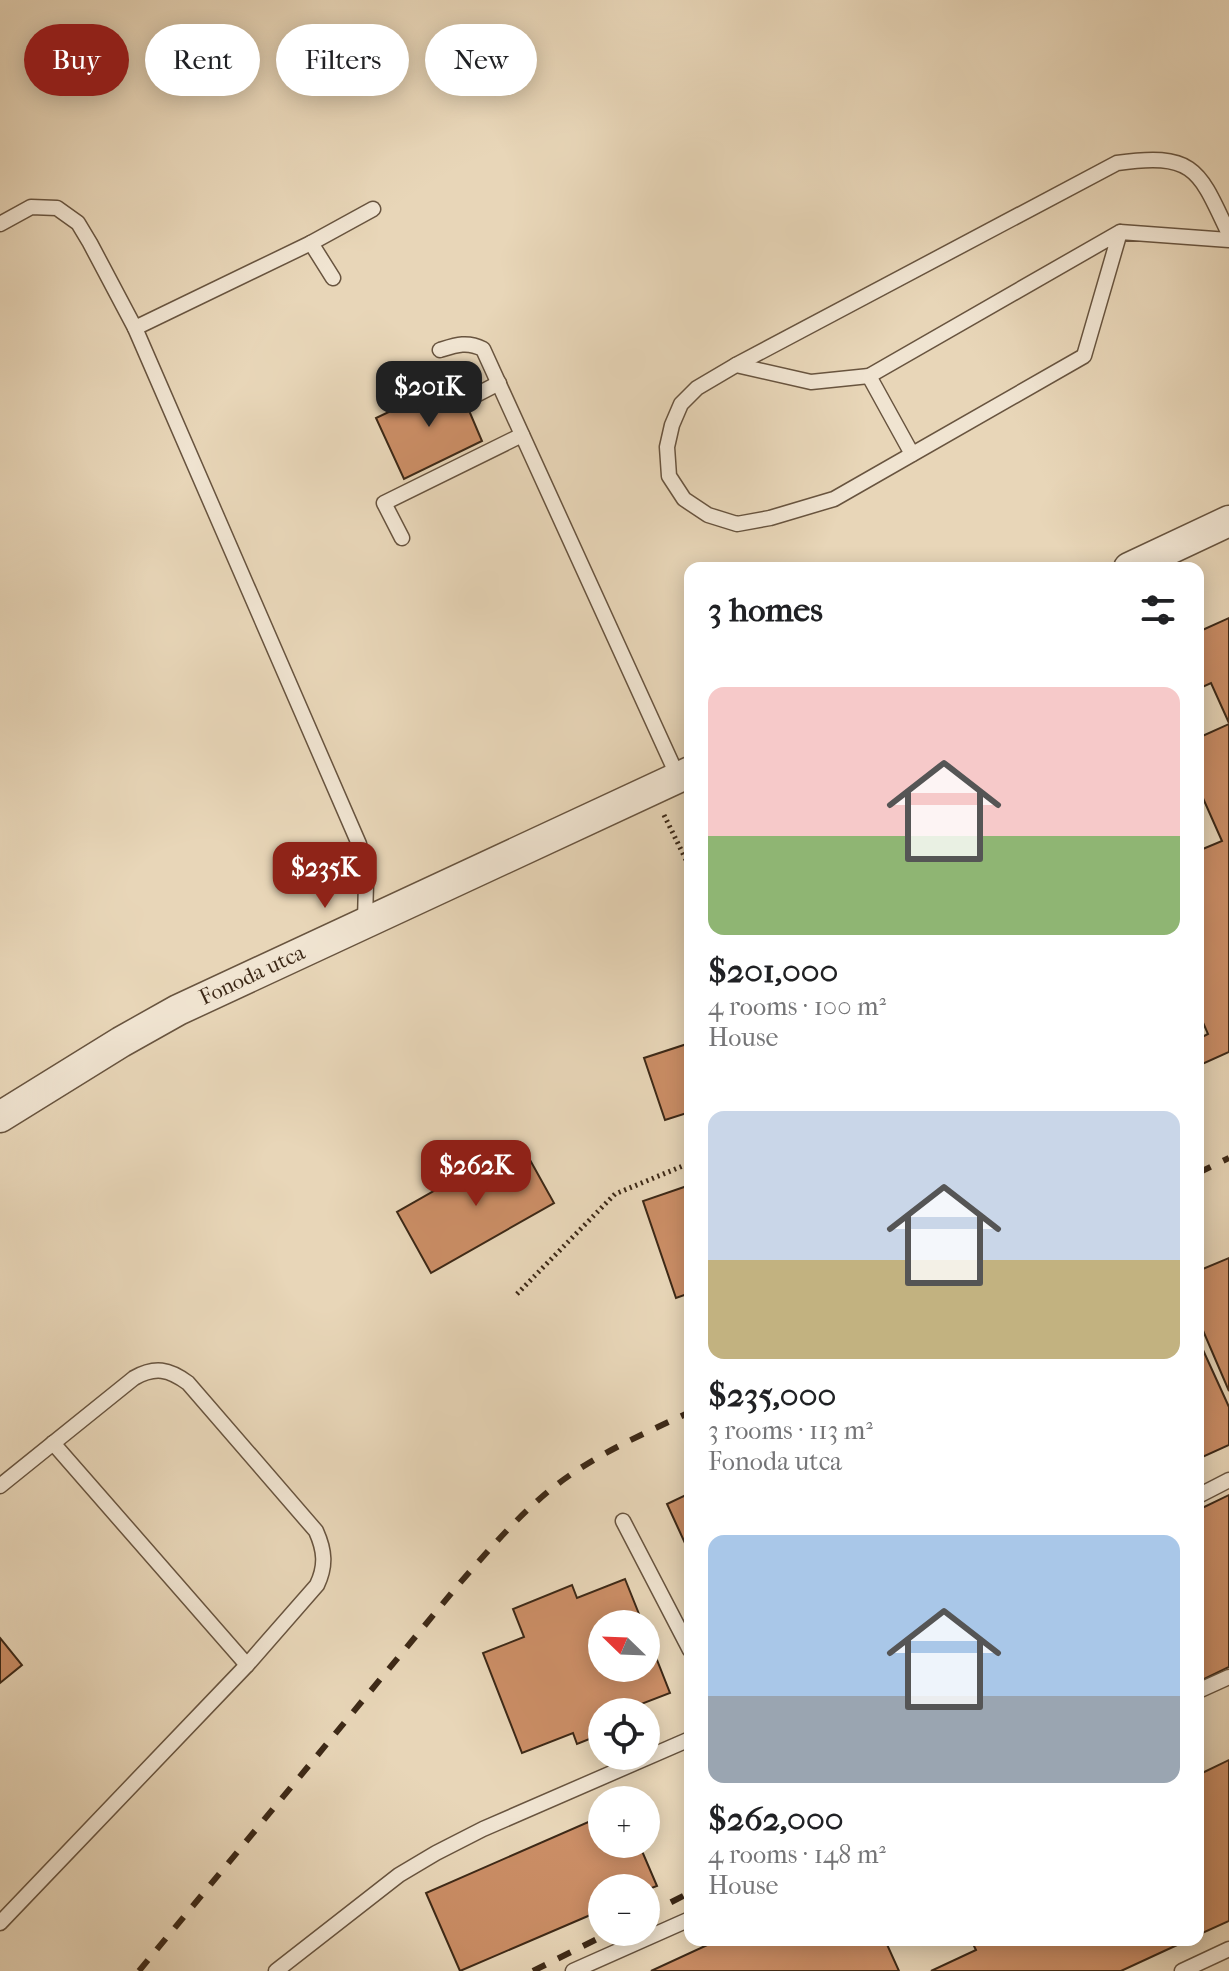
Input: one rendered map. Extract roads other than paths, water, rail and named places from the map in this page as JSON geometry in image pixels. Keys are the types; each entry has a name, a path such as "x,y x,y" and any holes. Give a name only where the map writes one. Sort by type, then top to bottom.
{"street":[{"path":"1142,562 1229,521"},
{"name":"Fonoda utca","path":"0,1117 178,1010 684,774"}],"lane":[{"path":"1120,232 1084,356 834,499 783,515 737,524 708,515 684,499 669,476 667,447 672,425 681,404 697,388 1117,163 1143,159 1170,161 1191,169 1204,182 1229,234"},
{"path":"0,224 31,207 57,208 78,223 135,328 359,844 366,882 365,921"},
{"path":"135,328 311,243 373,209"},
{"path":"736,365 811,382 869,376 1120,232 1229,240"},
{"path":"311,243 333,278"},
{"path":"440,350 462,343 483,349 684,774"},
{"path":"869,376 912,454"},
{"path":"474,396 499,383"},
{"path":"402,538 384,503 522,435"},
{"path":"0,1486 134,1378 145,1372 167,1371 188,1383 316,1531 323,1546 323,1572 317,1585 247,1665 3,1914"},
{"path":"53,1443 247,1665"},
{"path":"1204,1493 1229,1480"},
{"path":"623,1521 684,1638"},
{"path":"1204,1688 1229,1677"},
{"path":"276,1971 399,1875 436,1853 483,1829 684,1742"},
{"path":"573,1971 684,1922"},
{"path":"1182,1971 1229,1949"}],"railway":[{"path":"1204,1170 1229,1158"},
{"path":"139,1971 459,1584 514,1523 550,1490 583,1467 684,1415"},
{"path":"660,1908 684,1896"},
{"path":"533,1971 588,1944"}]}
